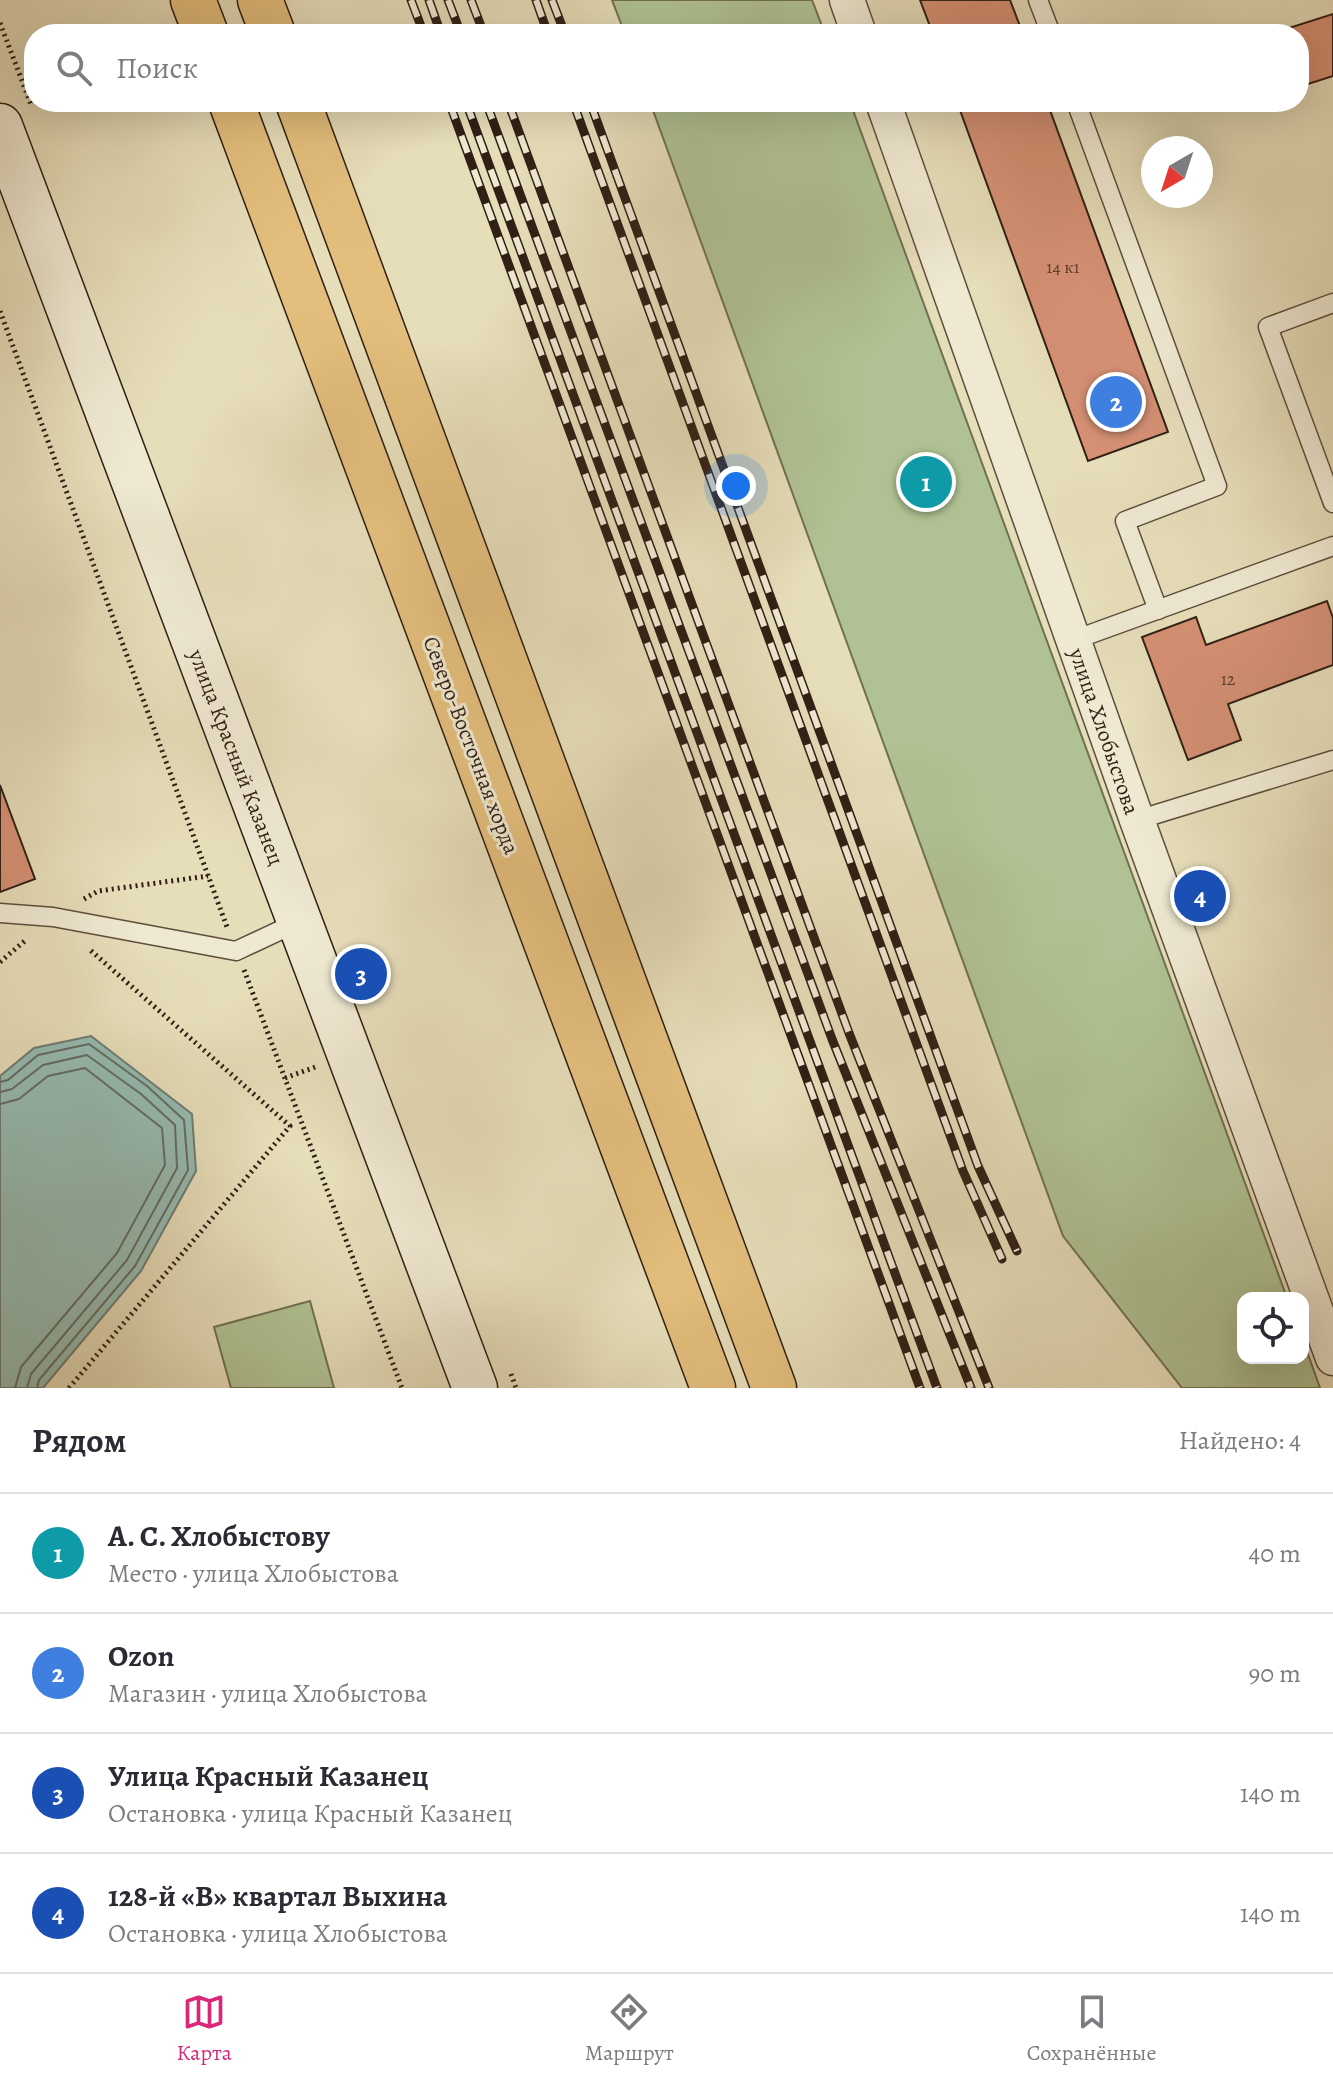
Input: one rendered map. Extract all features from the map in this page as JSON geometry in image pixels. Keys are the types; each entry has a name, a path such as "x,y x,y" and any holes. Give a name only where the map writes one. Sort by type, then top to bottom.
{"main road":[{"path":"193,0 202,24"},
{"path":"260,0 269,24"},
{"name":"Северо-Восточная хорда","path":"235,112 713,1388"},
{"path":"302,112 774,1388"}],"street":[{"path":"847,0 855,24"},
{"name":"улица Хлобыстова","path":"887,112 1137,820 1333,1358"},
{"name":"улица Красный Казанец","path":"0,126 475,1388"}],"lane":[{"path":"1038,0 1047,24"},
{"path":"1080,112 1217,486 1125,521 1158,610"},
{"path":"1333,303 1268,327 1333,503"},
{"path":"1074,640 1333,546"},
{"path":"1137,820 1333,760"},
{"path":"0,913 53,917 236,951 298,922"}],"path":[{"path":"0,311 208,876 402,1388"},
{"path":"0,962 53,917 98,891 208,876"},
{"path":"53,917 290,1126 69,1388"}],"green space":[{"path":"612,0 812,0 821,24 621,24"},
{"path":"654,112 854,112 1285,1292 1237,1292 1237,1364 1309,1364 1309,1357 1320,1388 1182,1388 1063,1236"},
{"path":"310,1301 334,1388 231,1388 214,1327"}],"water":[{"path":"91,1036 192,1114 196,1171 141,1271 43,1388 0,1388 0,1076 34,1048"}],"building":[{"path":"920,0 1010,0 1019,24 929,24"},
{"path":"1333,14 1333,76 1309,84 1309,24 1302,24"},
{"path":"961,112 1051,112 1168,432 1088,461"},
{"path":"1327,601 1333,618 1333,665 1228,704 1241,740 1188,760 1142,637 1196,617 1206,645"},
{"path":"0,785 35,879 0,892"}],"railway":[{"path":"411,0 420,24"},
{"path":"429,0 437,24"},
{"path":"448,0 457,24"},
{"path":"471,0 480,24"},
{"path":"536,0 544,24"},
{"path":"552,0 561,24"},
{"path":"453,112 920,1388"},
{"path":"470,112 937,1388"},
{"path":"490,112 832,1039 971,1388"},
{"path":"512,112 849,1033 989,1388"},
{"path":"577,112 963,1171 1002,1259"},
{"path":"594,112 978,1166 1017,1251"}],"place":[{"name":"Ozon","path":"1116,402"},
{"name":"А. С. Хлобыстову","path":"926,482"},
{"name":"128-й «В» квартал Выхина","path":"1200,896"},
{"name":"Улица Красный Казанец","path":"361,974"}]}
